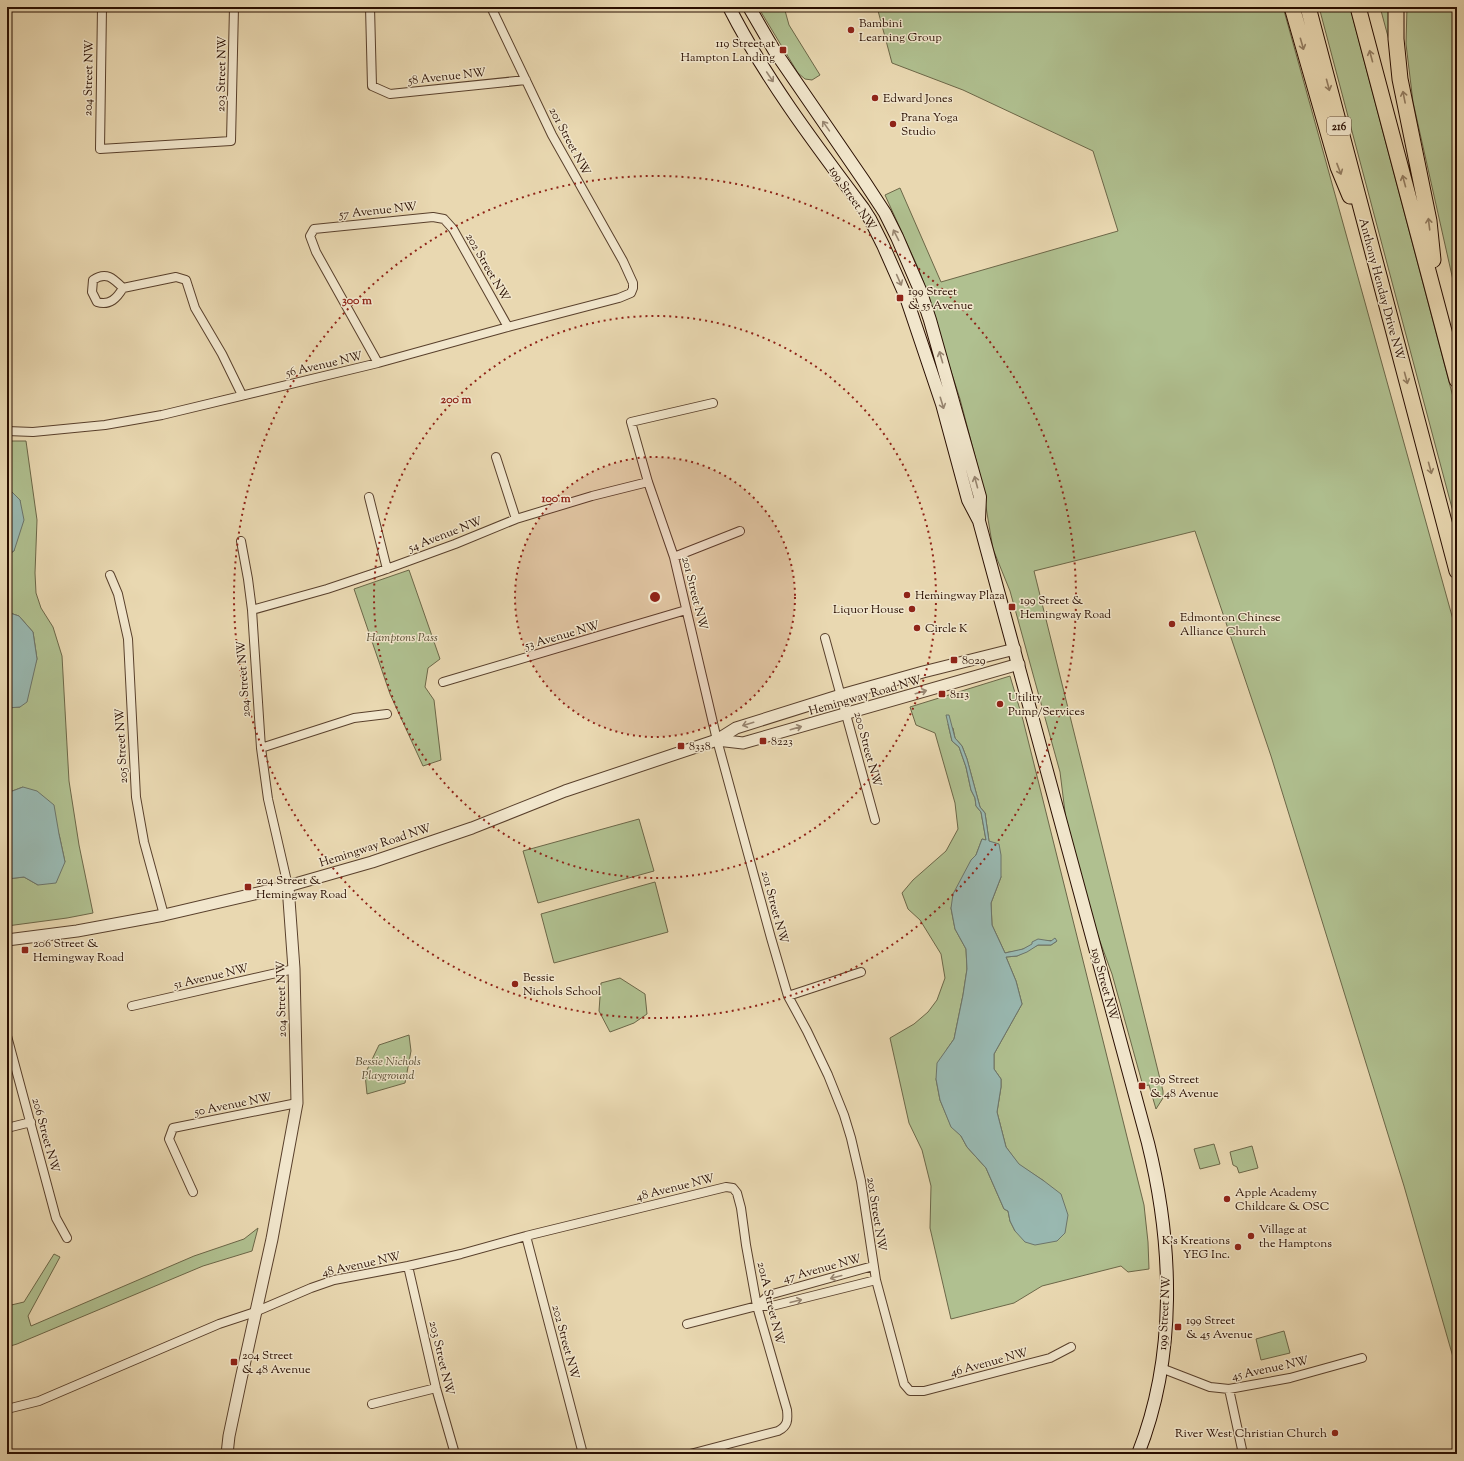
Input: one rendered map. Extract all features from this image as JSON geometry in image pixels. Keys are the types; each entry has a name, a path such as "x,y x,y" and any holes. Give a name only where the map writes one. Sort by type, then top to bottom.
{"highway":[{"path":"1292,7 1338,167 1370,245"},
{"name":"Anthony Henday Drive NW","path":"1308,7 1457,571"},
{"path":"1358,7 1457,380"},
{"path":"1396,7 1396,39 1400,78 1429,221 1437,305"}],"main road":[{"name":"199 Street NW","path":"729,7 758,59 870,219 883,244 906,297 942,404 968,500 979,521 1015,649 1150,1153 1162,1217 1166,1255 1167,1290 1161,1368 1153,1410 1138,1454"},
{"name":"199 Street NW","path":"750,7 778,56 885,213 909,261 930,320 980,497 979,521"}],"street":[{"name":"204 Street NW","path":"102,7 100,149 231,141"},
{"name":"203 Street NW","path":"231,141 234,7"},
{"name":"58 Avenue NW","path":"370,7 372,86 390,94 526,80"},
{"name":"201 Street NW","path":"492,7 552,135 623,261 633,283"},
{"name":"57 Avenue NW","path":"378,363 316,252 310,236 314,229 433,217 444,220"},
{"name":"202 Street NW","path":"444,220 453,229 508,327"},
{"path":"123,288 176,277 186,280 195,308 222,354 242,395"},
{"name":"56 Avenue NW","path":"7,431 33,432 105,425 162,415 378,363 619,298 631,293 633,283"},
{"name":"201 Street NW","path":"713,403 631,422 648,482 674,557 717,740 788,996 822,1061 844,1115 860,1181 876,1280 904,1384 910,1391"},
{"path":"496,457 516,519"},
{"name":"54 Avenue NW","path":"252,610 327,590 455,544 516,519 592,496 648,482"},
{"path":"369,497 387,569"},
{"path":"674,557 740,531"},
{"name":"204 Street NW","path":"227,1454 229,1436 272,1239 297,1103 294,969 288,886 268,798 261,748 252,610 248,579 240,541"},
{"name":"205 Street NW","path":"110,575 118,594 128,639 136,797 144,842 164,915"},
{"name":"53 Avenue NW","path":"443,682 686,610"},
{"name":"200 Street NW","path":"825,638 874,820"},
{"name":"Hemingway Road NW","path":"7,940 77,931 164,915 288,886 372,862 472,828 565,791 717,740 736,728 841,695 923,672 1015,649"},
{"name":"Hemingway Road NW","path":"717,740 743,743 1019,664"},
{"path":"261,748 354,718 387,714"},
{"name":"51 Avenue NW","path":"132,1006 294,969"},
{"path":"788,996 861,972"},
{"name":"206 Street NW","path":"7,1036 56,1218 67,1238"},
{"name":"50 Avenue NW","path":"193,1192 169,1139 173,1128 297,1103"},
{"path":"7,1128 31,1122"},
{"name":"48 Avenue NW","path":"7,1409 39,1400 219,1324 256,1312 311,1288 334,1280 461,1254 720,1187 733,1188"},
{"name":"201A Street NW","path":"690,1454 778,1431 784,1428 787,1424 788,1418 757,1306 741,1208 737,1193 733,1188"},
{"name":"202 Street NW","path":"526,1236 583,1454"},
{"name":"203 Street NW","path":"408,1266 436,1388 455,1454"},
{"name":"47 Avenue NW","path":"757,1306 769,1295 873,1266"},
{"name":"47 Avenue NW","path":"687,1324 757,1306 772,1306 876,1280"},
{"name":"46 Avenue NW","path":"910,1391 924,1391 1050,1358 1071,1346"},
{"name":"45 Avenue NW","path":"1161,1368 1210,1387 1229,1389 1290,1378 1362,1358"},
{"path":"372,1404 436,1388"},
{"path":"1229,1389 1237,1433 1243,1454"}],"green space":[{"path":"758,7 784,7 789,25 820,75 812,80 805,79 798,73"},
{"path":"877,7 1283,7 1457,634 1457,1371 1404,1186 1271,756 1195,531 1034,571 1163,1091 1163,1098 1156,1109 1149,1085 1143,1086 1112,974 1094,925 1066,820 1060,772 1010,591 993,549 982,483 960,399 929,297 919,270 885,195 900,188 941,282 1118,231 1093,151 963,90 892,63"},
{"path":"1319,7 1350,7 1457,412 1457,527"},
{"path":"1380,7 1392,7 1393,55"},
{"path":"1407,7 1457,7 1457,298 1413,102 1406,44"},
{"path":"7,441 26,441 37,520 35,573 36,593 41,608 53,627 62,656 69,781 79,845 93,913 7,926 7,879 24,877 38,885 65,862 59,834 23,787 7,793 7,708 20,707 37,659 33,632 19,616 7,612 7,555 14,551 20,500 7,487"},
{"name":"Hamptons Pass","path":"409,570 440,659 428,668 425,687 434,700 441,760 423,766 390,694 354,589"},
{"path":"1010,676 1023,720 1144,1205 1148,1242 1149,1269 1128,1272 1121,1266 1042,1286 1014,1303 951,1319 930,1228 931,1186 922,1150 909,1123 890,1038 914,1024 928,1012 937,1000 945,978 941,954 920,920 908,909 902,893 913,880 946,851 958,829 955,803 935,733 916,725 910,707","holes":["948,724 953,728 955,738 962,746 967,759 980,807 985,813 989,841 1001,877 991,903 992,925 1005,953 1021,950 1043,941 1057,941 1051,945 1038,945 1017,956 1006,957 1016,981 1022,1004 994,1054 994,1069 1001,1079 997,1112 1006,1147 1019,1165 1044,1181 1015,1231 1010,1221 1008,1211 1004,1209 986,1168 967,1147 961,1136 951,1126 940,1100 936,1079 947,1049 954,1039 967,969 966,949 955,929 951,908 982,839 986,840 981,812 976,806 966,767 959,747 952,741"]},
{"path":"639,819 654,871 538,903 523,851"},
{"path":"655,882 668,932 554,963 541,914"},
{"path":"620,978 645,994 647,1014 634,1023 610,1032 599,1011 601,983"},
{"name":"Bessie Nichols Playground","path":"409,1035 411,1051 405,1083 367,1094 365,1074 379,1045"},
{"path":"1214,1144 1220,1164 1200,1169 1194,1149"},
{"path":"1252,1146 1258,1168 1239,1173 1237,1167 1233,1165 1230,1152"},
{"path":"258,1228 252,1251 203,1266 7,1347 7,1334 10,1333 7,1324 7,1306 24,1302 54,1254 60,1257 28,1316 31,1326 194,1256 244,1239"},
{"path":"1284,1331 1290,1353 1261,1360 1256,1339"}],"water":[{"path":"7,487 20,500 24,520 14,551 7,555"},
{"path":"7,612 19,616 33,632 37,659 27,702 20,707 7,708"},
{"path":"946,715 949,715 955,738 962,746 967,759 980,807 985,813 989,841 999,844 1001,855 1001,877 991,903 992,925 1005,953 1023,949 1038,939 1051,941 1055,938 1057,941 1051,945 1038,945 1017,956 1006,957 1016,981 1022,1004 994,1054 994,1069 1001,1079 997,1112 1006,1147 1019,1164 1061,1194 1068,1215 1065,1233 1057,1241 1035,1245 1025,1242 1015,1231 1010,1221 1008,1211 1004,1209 986,1168 967,1147 961,1136 951,1127 940,1100 936,1079 937,1063 954,1039 967,969 966,949 955,929 951,908 953,894 971,860 976,855 982,839 986,840 981,812 976,806 975,798 971,790 966,767 959,747 952,741"},
{"path":"23,787 37,791 54,805 65,862 56,883 38,885 24,877 7,879 7,793"}],"place":[{"name":"Bambini Learning Group","path":"851,30"},
{"name":"119 Street at Hampton Landing","path":"783,50"},
{"name":"Edward Jones","path":"875,98"},
{"name":"Prana Yoga Studio","path":"893,124"},
{"name":"199 Street & 55 Avenue","path":"900,298"},
{"name":"Hemingway Plaza","path":"907,595"},
{"name":"199 Street & Hemingway Road","path":"1012,607"},
{"name":"Liquor House","path":"912,609"},
{"name":"Edmonton Chinese Alliance Church","path":"1172,624"},
{"name":"Circle K","path":"917,628"},
{"name":"8029","path":"954,660"},
{"name":"8113","path":"942,694"},
{"name":"Utility Pump/Services","path":"1000,704"},
{"name":"8223","path":"763,741"},
{"name":"8338","path":"681,746"},
{"name":"204 Street & Hemingway Road","path":"248,887"},
{"name":"206 Street & Hemingway Road","path":"25,950"},
{"name":"Bessie Nichols School","path":"515,984"},
{"name":"199 Street & 48 Avenue","path":"1142,1086"},
{"name":"Apple Academy Childcare & OSC","path":"1227,1199"},
{"name":"Village at the Hamptons","path":"1251,1236"},
{"name":"K's Kreations YEG Inc.","path":"1238,1247"},
{"name":"199 Street & 45 Avenue","path":"1178,1327"},
{"name":"204 Street & 48 Avenue","path":"234,1362"},
{"name":"River West Christian Church","path":"1335,1433"}]}
